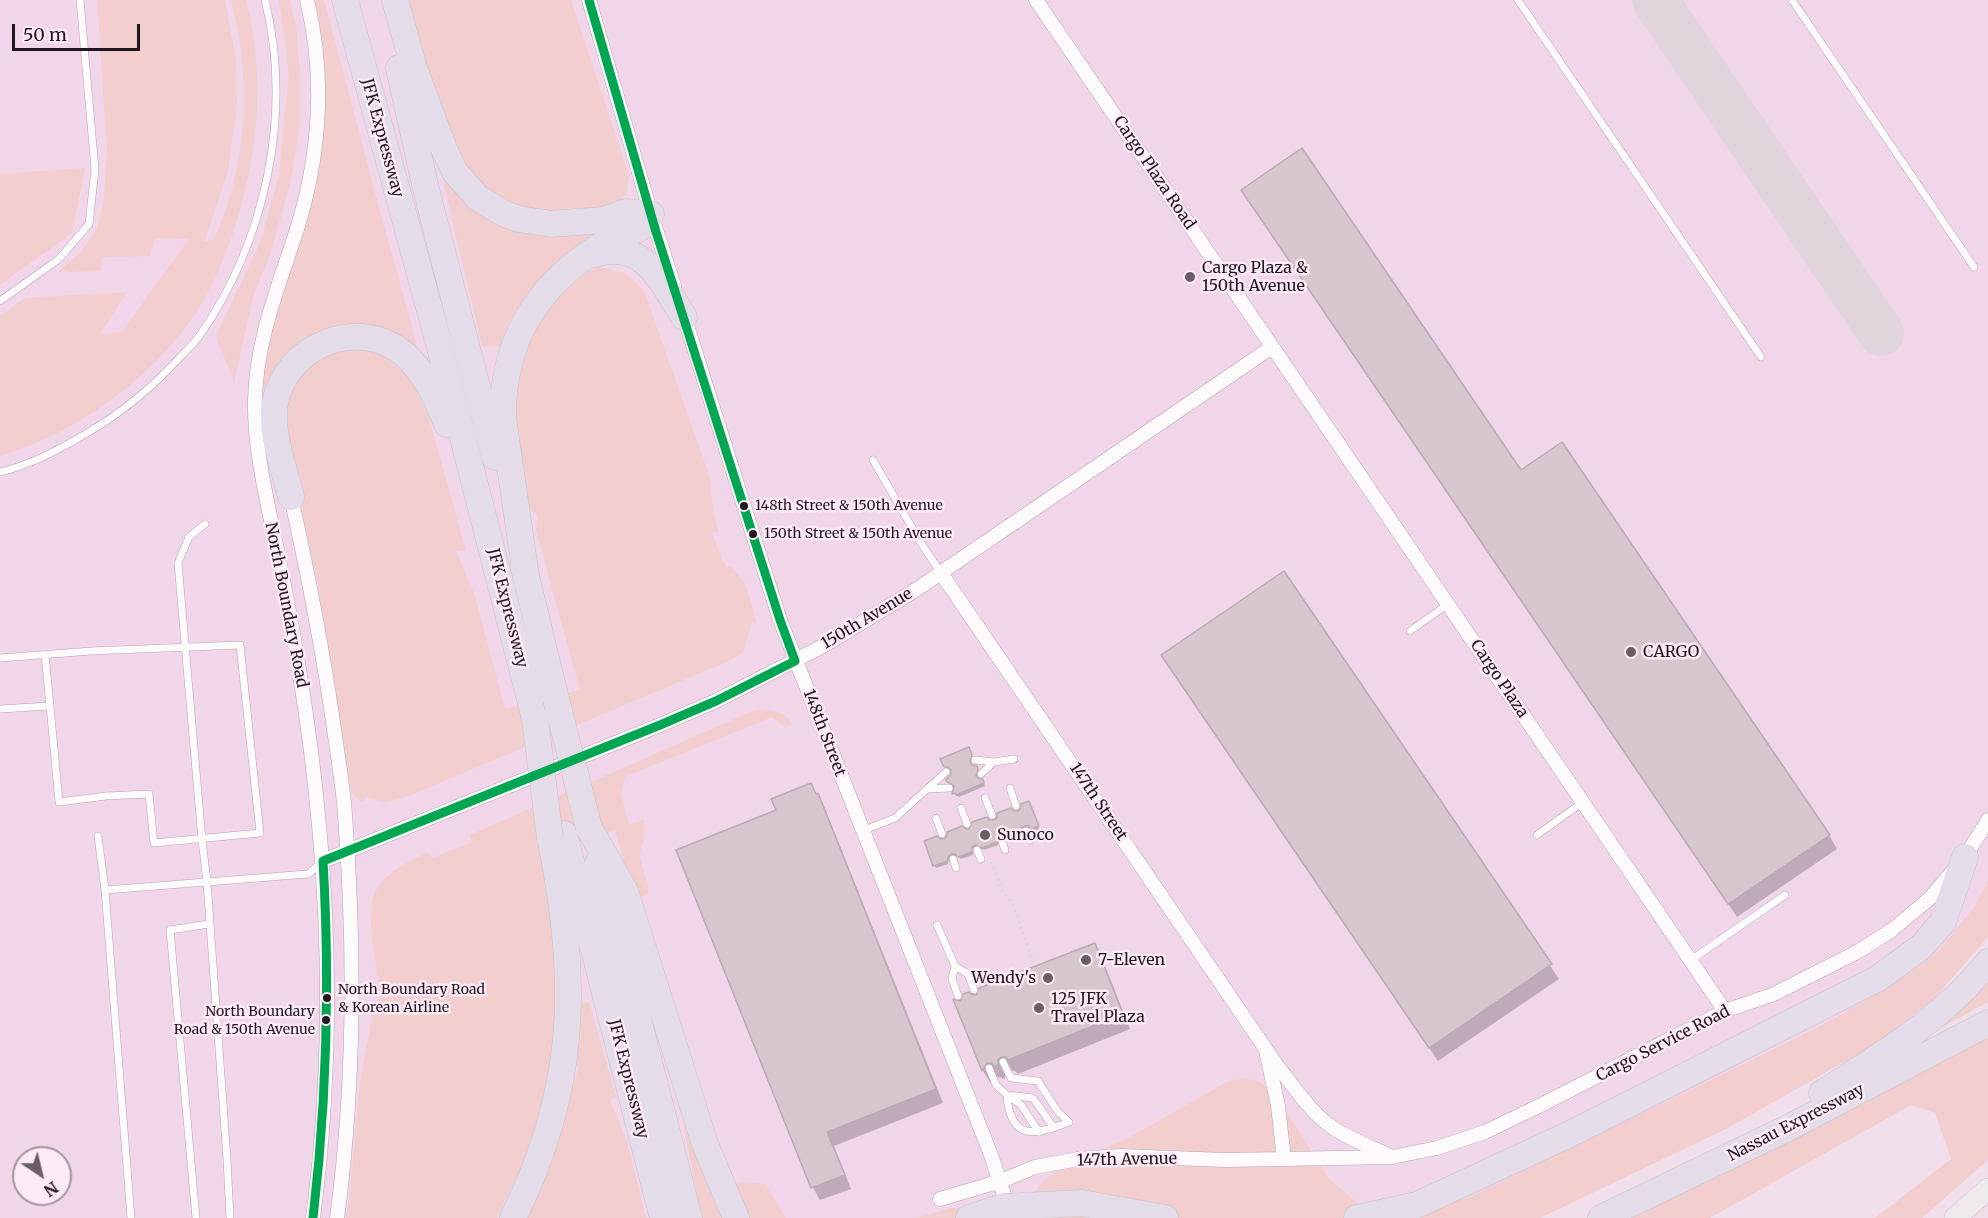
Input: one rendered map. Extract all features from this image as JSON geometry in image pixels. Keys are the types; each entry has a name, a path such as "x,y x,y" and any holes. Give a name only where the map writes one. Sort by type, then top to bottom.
{"highway":[{"name":"JFK Expressway","path":"345,0 483,516 541,708 589,828 689,1218"},
{"name":"JFK Expressway","path":"381,0 441,250 527,583 541,708"},
{"path":"395,0 414,68 444,149 455,172 478,198 505,214 519,219 551,224 604,220 627,212 651,214 642,227 606,243 578,261 552,284 529,315 511,355 504,391 505,432 527,583"},
{"path":"578,261 612,250 629,252 644,260 656,274 684,317"},
{"path":"291,497 274,419 276,401 282,382 293,365 316,347 347,337 371,339 382,342 403,354 425,379 438,402 483,516"},
{"path":"513,1218 530,1183 549,1129 559,1088 568,1033 567,948 557,836 541,708"},
{"path":"589,828 625,891 705,1144 736,1218"},
{"name":"JFK Expressway","path":"557,836 663,1218"},
{"path":"1357,1218 1417,1205 1572,1133 1877,979 1921,946 1943,922 1965,857"},
{"path":"1709,1167 1904,1040 1942,1011 1988,962"},
{"name":"Nassau Expressway","path":"1601,1218 1709,1167 1988,1023"},
{"path":"969,1218 1002,1207 1082,1203 1156,1216"}],"main road":[{"path":"1955,1218 1988,1189"}],"street":[{"name":"North Boundary Road","path":"307,0 315,40 318,73 315,147 304,204 277,286 264,335 256,381 255,408 267,509 300,669 320,818 328,970 328,1021 321,1158 313,1218"},
{"name":"148th Street","path":"589,0 651,214 795,661 1001,1181 1011,1218"},
{"name":"Cargo Plaza Road","path":"1036,0 1272,347"},
{"name":"150th Avenue","path":"323,861 660,726 795,661 857,627 941,573 1272,347"},
{"name":"Cargo Plaza","path":"1272,347 1725,1011"},
{"name":"North Boundary Road","path":"291,497 308,571 325,663 345,813 352,970 352,1033 347,1129 337,1218"},
{"name":"147th Street","path":"941,573 1265,1046 1278,1106 1284,1159"},
{"name":"Cargo Service Road","path":"1284,1159 1392,1157 1437,1148 1485,1132 1725,1011 1774,994 1859,951 1892,930 1929,899 1965,857 1988,820"},
{"path":"1265,1046 1302,1098 1328,1124 1392,1157"},
{"name":"147th Avenue","path":"940,1199 1001,1181 1035,1167 1078,1159 1120,1156 1226,1160 1284,1159"}],"lane":[{"path":"0,301 59,259 89,224 95,169 80,0"},
{"path":"0,472 71,443 112,418 160,379 199,337 232,283 257,215 270,166 276,120 273,40 264,0"},
{"path":"1518,0 1761,357"},
{"path":"1792,0 1974,267"},
{"name":"147th Street","path":"873,460 941,573"},
{"path":"205,524 189,537 178,563 207,882 230,1218"},
{"path":"1410,631 1448,604"},
{"path":"0,658 45,655 186,647 240,645 260,833 154,843 149,794 106,796 59,802 45,655"},
{"path":"0,709 50,706"},
{"path":"975,760 994,762 1014,759"},
{"path":"981,774 994,762"},
{"path":"862,831 895,818 946,772"},
{"path":"927,789 949,788"},
{"path":"1010,788 1016,806"},
{"path":"985,798 992,815"},
{"path":"1537,835 1583,802"},
{"path":"961,808 967,824"},
{"path":"936,818 942,834"},
{"path":"1026,831 1030,840"},
{"path":"98,836 105,890 131,1218"},
{"path":"1002,841 1005,850"},
{"path":"977,850 984,858"},
{"path":"953,860 956,868"},
{"path":"105,890 308,874 323,861"},
{"path":"1691,960 1785,896"},
{"path":"196,1218 170,930 209,924"},
{"path":"937,925 955,966 968,974 974,990"},
{"path":"955,966 952,979 958,996"},
{"path":"1004,1062 1011,1078 1038,1082 1058,1112 1069,1122 1039,1132 1026,1132 1019,1128 1008,1113 1008,1095"},
{"path":"988,1068 996,1085 1021,1106 1039,1132"},
{"path":"1008,1095 1033,1098 1054,1128"}],"path":[{"path":"984,858 1012,905 1035,966"}],"shaded area":[{"path":"0,0 1988,0 1988,910 1909,991 1454,1218 783,1218 737,1193 684,1218 0,1218"},
{"path":"97,0 225,0 235,56 237,102 228,170 204,242 214,239 234,181 240,151 244,90 238,30 231,0 246,0 256,56 257,84 257,112 250,168 236,223 219,270 202,304 177,338 134,382 109,401 56,433 0,456 0,316 25,298 127,292 100,334 122,332 189,239 156,238 149,256 102,257 101,271 58,272 82,251 97,228 104,200 107,147"},
{"path":"279,0 290,0 296,26 300,73 300,124 291,180 271,252 253,297 234,382 216,336 260,243 279,175 289,73"},
{"path":"311,0 324,0 419,358 366,327 279,364 265,393 259,392 263,357 319,137"},
{"path":"400,0 571,0 629,176 626,195 609,209 574,214 518,211 480,191 453,158"},
{"path":"439,163 490,217 617,227 571,253 539,280 508,323 501,347 482,346"},
{"path":"85,168 72,233 0,285 0,174"},
{"path":"600,267 625,273 644,291 709,475 714,516 719,532 711,532 726,567 730,566 745,583 757,624 752,621 743,652 729,661 406,797 383,803 367,796 362,802 352,793 346,770 318,585 280,422 288,391 305,367 340,348 378,352 409,377 428,415 466,551 456,551 474,593 505,709 580,690 536,530 538,516 531,510 511,419 513,379 531,330 577,275"},
{"path":"764,709 781,713 793,725 784,726 772,717 625,777 621,794 629,824 644,820 644,839 639,855 648,885 648,893 635,900 615,830 541,854 554,939 556,1014 548,1077 529,1150 497,1218 346,1218 362,1070 372,1014 378,1013 379,994 371,911 373,899 382,882 400,867 429,852 432,858 472,842 470,835 755,710"},
{"path":"1988,880 1988,937 1935,998 1876,1044 1726,1129 1540,1218 1030,1218 1032,1195 1046,1178 1130,1137 1227,1082 1244,1078 1260,1082 1275,1094 1329,1179 1360,1205 1401,1214 1466,1199 1813,1030 1883,991 1935,955 1975,906"},
{"path":"1988,979 1988,1002 1939,1029"},
{"path":"589,1002 616,1097 610,1100 627,1141 646,1218 524,1218 579,1068 573,1065 578,1005"},
{"path":"1988,1033 1988,1160 1922,1218 1875,1218 1951,1159 1935,1113 1911,1105 1710,1218 1628,1218"},
{"path":"683,1124 721,1218 702,1218"},
{"path":"746,1182 765,1184 786,1218 741,1218 730,1186"},
{"path":"951,1208 970,1209 984,1218 917,1218"}],"building":[{"name":"CARGO","path":"1302,148 1521,470 1562,442 1830,835 1728,904 1241,190"},
{"path":"1284,571 1552,964 1429,1048 1161,655"},
{"path":"969,747 972,755 970,762 977,766 976,776 983,779 984,783 956,795 952,794 954,786 946,780 951,770 944,767 940,759"},
{"path":"811,783 816,794 818,793 936,1089 827,1132 845,1175 811,1188 676,850 776,810 771,799"},
{"path":"1029,801 1039,826 1031,829 1029,826 1024,826 1021,828 1021,833 1007,838 1000,836 997,842 982,848 975,845 972,847 972,852 958,857 951,854 948,861 933,866 924,841 937,836 944,839 947,832 962,826 969,829 972,822 987,817 989,820 994,820 997,818 997,813 1011,808 1018,811 1021,804"},
{"name":"125 JFK Travel Plaza","path":"1095,943 1123,1014 1008,1060 1006,1057 1001,1057 998,1059 998,1065 987,1063 982,1071 953,999 960,1001 963,994 969,992 976,995 979,988"}],"taxiway":[{"path":"1655,0 1881,333"}],"transit line":[{"path":"589,0 656,232 795,661"},
{"path":"313,1218 326,1040 323,861 660,725 716,701 795,661"}],"place":[{"name":"Cargo Plaza & 150th Avenue","path":"1190,277"},
{"name":"148th Street & 150th Avenue","path":"744,506"},
{"name":"150th Street & 150th Avenue","path":"753,534"},
{"name":"CARGO","path":"1631,652"},
{"name":"Sunoco","path":"985,835"},
{"name":"7-Eleven","path":"1086,960"},
{"name":"Wendy's","path":"1048,978"},
{"name":"North Boundary Road & Korean Airline","path":"327,998"},
{"name":"125 JFK Travel Plaza","path":"1039,1008"},
{"name":"North Boundary Road & 150th Avenue","path":"326,1020"}]}
